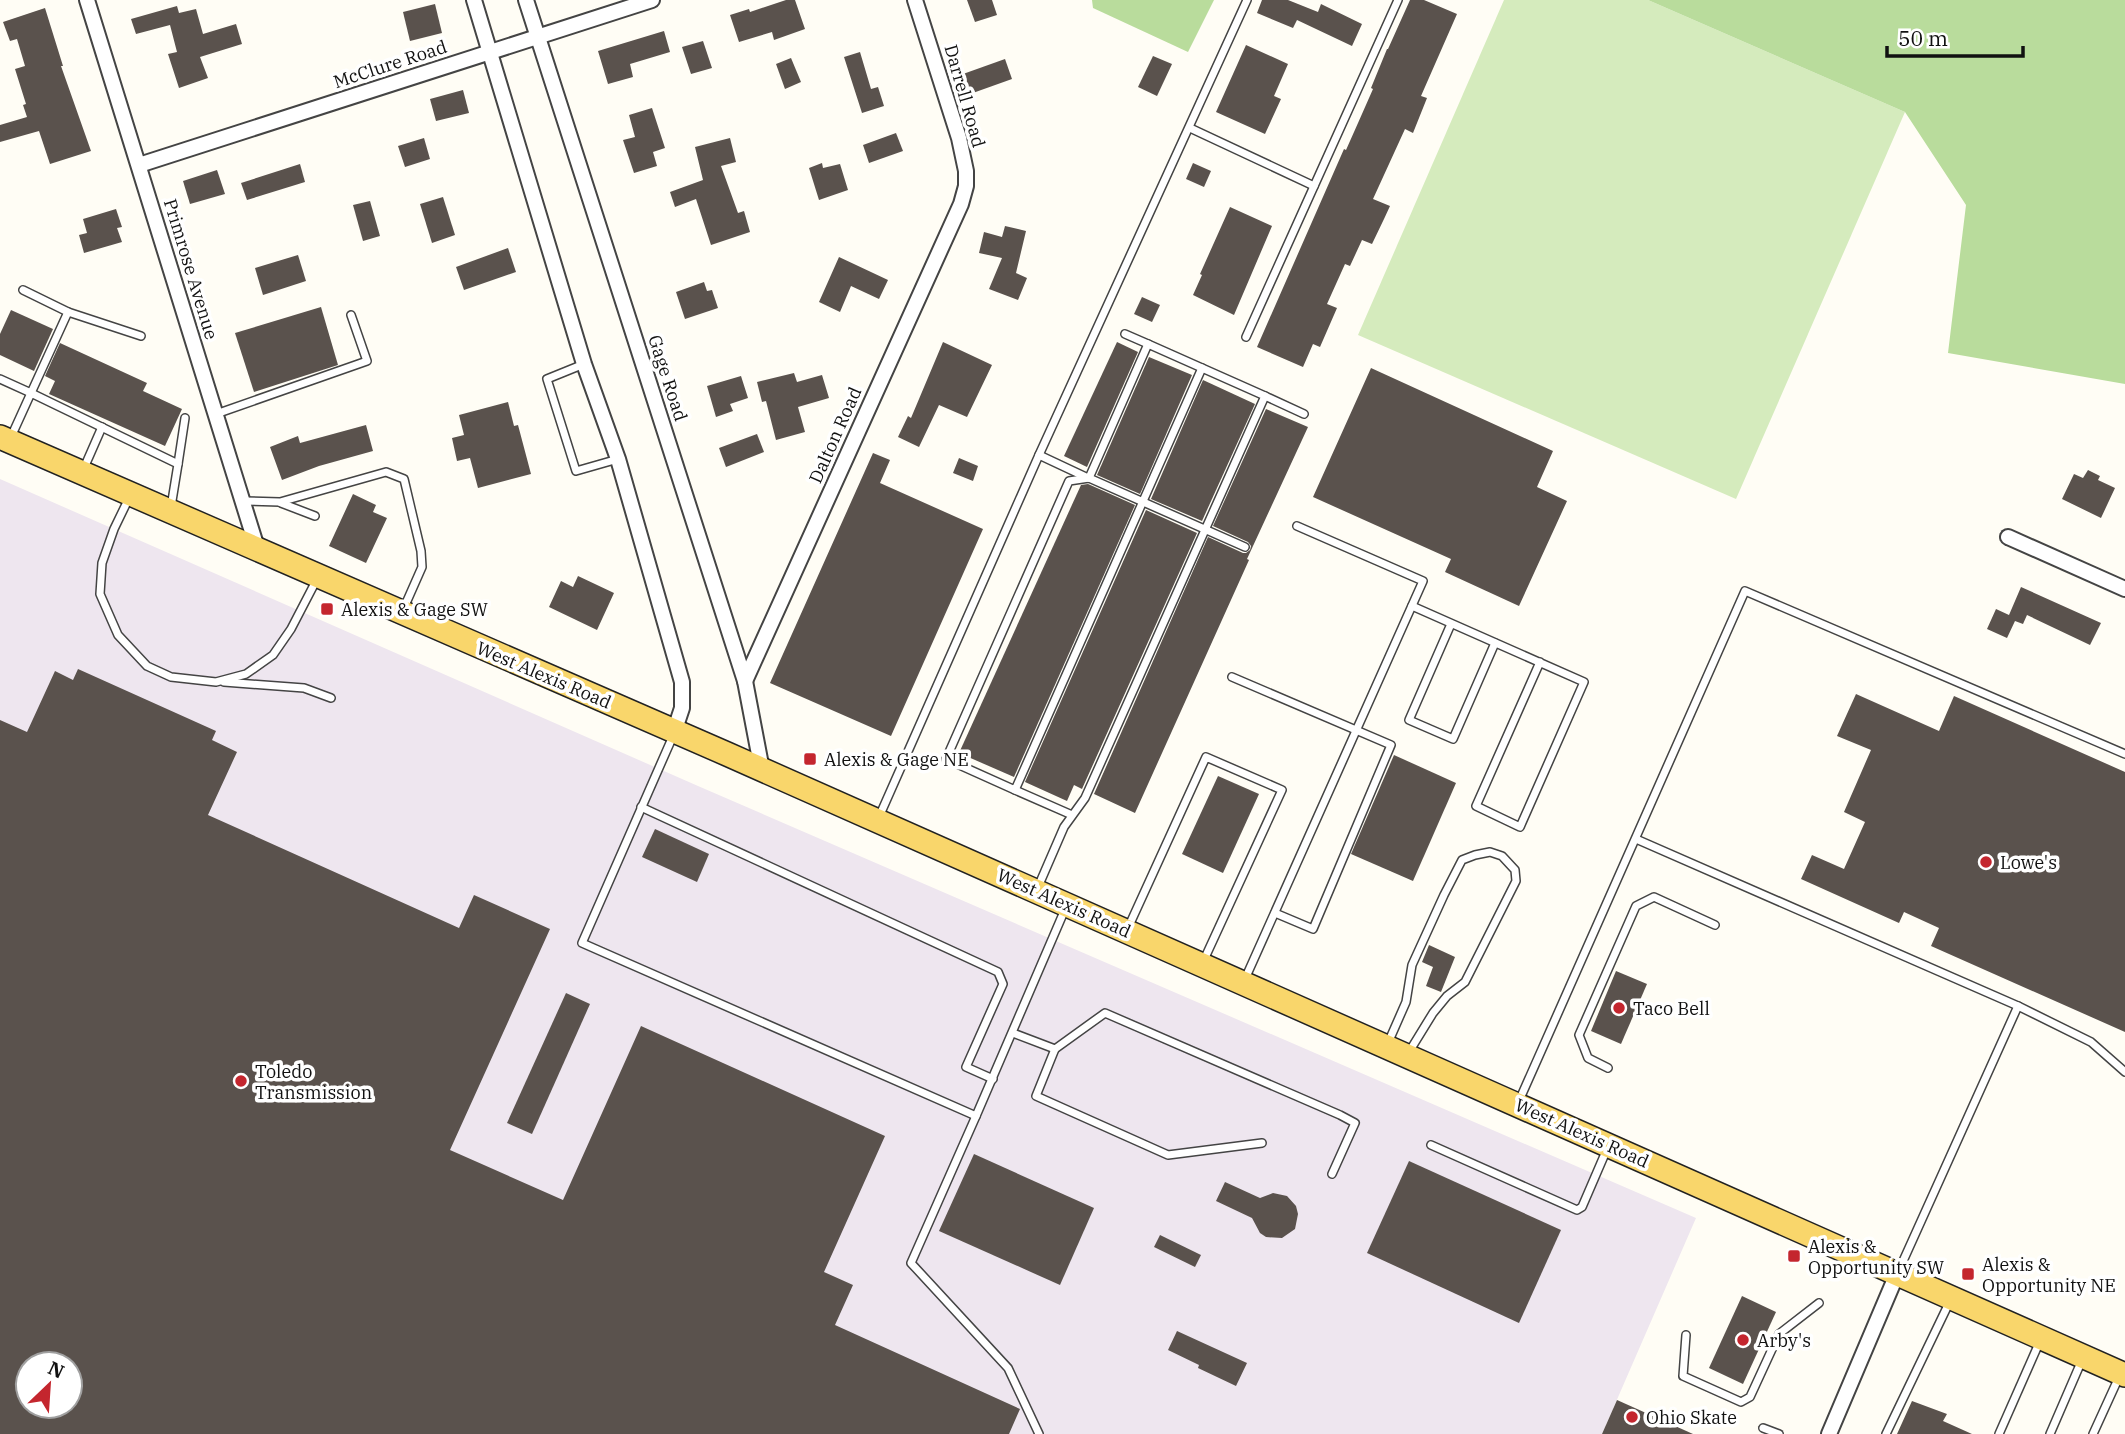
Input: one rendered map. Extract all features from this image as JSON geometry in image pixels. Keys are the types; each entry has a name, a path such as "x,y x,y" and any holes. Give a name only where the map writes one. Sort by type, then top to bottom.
{"main road":[{"name":"West Alexis Road","path":"4,439 877,820 2123,1374"}],"street":[{"name":"Primrose Avenue","path":"87,0 258,551"},
{"path":"474,0 584,364 618,459 682,682 682,708 674,732"},
{"name":"Gage Road","path":"526,0 745,681 762,770"},
{"name":"McClure Road","path":"139,165 652,0"},
{"name":"Darrell Road","path":"915,0 966,172 966,186 961,204"},
{"name":"Dalton Road","path":"745,681 961,204"},
{"path":"2008,537 2125,589"},
{"path":"1829,1434 1898,1274"}],"lane":[{"path":"877,820 1247,0"},
{"path":"1246,337 1398,0"},
{"path":"1190,128 1314,186"},
{"path":"23,290 68,312 141,336"},
{"path":"4,439 32,393 68,312"},
{"path":"216,414 367,361 351,315"},
{"path":"1125,334 1304,414"},
{"path":"1089,478 1148,344"},
{"path":"584,364 547,379 576,471 618,459"},
{"path":"1015,790 1202,368"},
{"path":"0,379 177,464"},
{"path":"1036,891 1064,827 1085,798 1265,396"},
{"path":"170,512 185,418"},
{"path":"82,473 102,427"},
{"path":"1039,456 1245,547"},
{"path":"242,501 280,502 386,472 404,479 421,551 422,567 401,613"},
{"path":"1072,815 946,758 1069,481 1089,478"},
{"path":"131,495 114,528 102,563 100,594 118,635 147,666 171,677 304,688 331,698"},
{"path":"280,502 316,516"},
{"path":"1243,983 1423,581 1297,526"},
{"path":"216,682 246,674 274,655 318,577"},
{"path":"1518,1104 1745,591 2125,754"},
{"path":"1412,606 1451,624 1540,662 1584,682 1520,827 1476,806 1540,662"},
{"path":"1451,624 1409,720 1453,739 1495,643"},
{"path":"1232,677 1391,745 1313,929 1275,913"},
{"path":"674,732 582,943 976,1116"},
{"path":"1126,931 1206,757 1282,790 1202,965"},
{"path":"641,807 998,972 1003,984 966,1066 993,1079"},
{"path":"1636,839 2018,1006 2091,1042 2124,1069"},
{"path":"1490,852 1502,856 1515,870 1516,881 1465,982 1447,996 1396,1051 1412,965 1462,860 1490,852"},
{"path":"1608,1068 1588,1058 1578,1035 1636,906 1654,897 1714,925"},
{"path":"1039,1434 1008,1368 911,1263 1067,905"},
{"path":"1898,1274 2018,1006"},
{"path":"1262,1143 1168,1156 1036,1096 1055,1049 1105,1013 1355,1122 1332,1174"},
{"path":"1013,1033 1055,1049"},
{"path":"1432,1145 1577,1210 1583,1207 1609,1145"},
{"path":"1886,1434 1952,1297"},
{"path":"1686,1335 1683,1376 1741,1402 1750,1397 1779,1334 1819,1303"},
{"path":"1999,1434 2042,1338"},
{"path":"2052,1433 2084,1356"},
{"path":"2092,1434 2123,1374"},
{"path":"1763,1428 1779,1434"}],"shaded area":[{"path":"0,479 698,786 1696,1218 1602,1434 0,1434"}],"green space":[{"path":"1092,0 1214,0 1188,52 1093,8"},
{"path":"1504,0 1648,0 1905,112 1736,499 1358,335"},
{"path":"1648,0 2125,0 2125,384 1948,353 1966,205 1905,112"}],"building":[{"path":"786,0 795,0 805,29 774,40 772,32 739,42 730,15 749,9 750,12"},
{"path":"967,0 992,0 997,15 975,22"},
{"path":"1262,0 1288,0 1318,12 1321,4 1362,24 1352,46 1297,20 1293,28 1257,13"},
{"path":"1410,0 1424,0 1457,14 1421,96 1427,98 1413,133 1405,129 1373,199 1390,206 1372,244 1362,240 1350,266 1345,264 1327,304 1337,308 1320,347 1313,344 1303,367 1257,347"},
{"path":"435,4 442,33 410,41 403,12"},
{"path":"177,6 179,13 196,9 203,34 236,24 242,44 200,57 208,78 179,88 168,54 177,52 170,25 136,34 131,19"},
{"path":"45,8 61,66 91,151 50,164 39,131 0,142 0,125 27,117 23,105 26,104 15,69 25,66 17,39 10,41 3,22"},
{"path":"664,31 670,52 630,64 633,77 608,84 598,51"},
{"path":"703,41 712,68 691,74 682,47"},
{"path":"1246,45 1288,64 1274,96 1281,99 1265,134 1216,112"},
{"path":"860,52 871,89 878,87 884,106 862,113 844,57"},
{"path":"1153,56 1172,64 1157,96 1138,87"},
{"path":"791,58 801,82 785,89 776,64"},
{"path":"1005,59 1012,79 970,94 963,74"},
{"path":"463,90 469,113 436,121 430,99"},
{"path":"652,108 665,148 653,152 657,166 634,173 623,140 635,137 629,115"},
{"path":"896,133 903,151 869,163 863,145"},
{"path":"424,138 430,159 405,167 398,146"},
{"path":"730,138 736,162 721,166 738,213 744,211 750,232 711,245 696,199 675,207 670,192 703,180 695,147"},
{"path":"822,163 823,168 840,164 848,190 819,200 809,168"},
{"path":"1193,163 1211,171 1204,187 1186,179"},
{"path":"300,164 305,182 247,200 241,183"},
{"path":"217,170 225,194 190,204 183,181"},
{"path":"443,197 455,235 432,243 420,204"},
{"path":"370,201 380,236 363,241 353,205"},
{"path":"1230,207 1272,226 1234,315 1193,295"},
{"path":"116,209 122,227 117,228 122,242 84,253 79,235 87,233 83,219"},
{"path":"1005,226 1026,231 1016,273 1027,278 1018,300 989,289 1002,258 979,253 984,232 1002,237"},
{"path":"508,248 516,272 464,290 456,267"},
{"path":"298,255 306,281 263,295 255,268"},
{"path":"839,257 888,280 879,299 851,286 840,312 819,302"},
{"path":"704,282 707,291 712,290 718,308 685,319 676,292"},
{"path":"1142,297 1160,305 1152,322 1134,314"},
{"path":"321,307 338,365 254,392 235,333"},
{"path":"11,310 53,329 34,371 0,355 0,334"},
{"path":"943,342 992,365 967,417 939,405 919,447 898,437 908,416 911,418"},
{"path":"1117,342 1138,352 1087,467 1064,456"},
{"path":"60,343 147,383 143,391 182,409 165,446 49,394 55,381 45,376"},
{"path":"1149,357 1192,375 1140,494 1097,475"},
{"path":"1371,368 1553,451 1537,487 1567,501 1519,606 1445,572 1451,559 1313,497"},
{"path":"794,373 797,382 822,375 829,398 798,407 805,432 776,440 766,401 762,402 757,382"},
{"path":"741,376 748,398 730,404 733,411 716,417 707,386"},
{"path":"1203,380 1255,404 1202,521 1151,499"},
{"path":"508,402 514,426 518,425 531,474 478,488 470,458 457,461 452,438 464,435 459,415"},
{"path":"1266,409 1308,427 1135,813 1094,794 1208,537 1243,553 1250,550 1248,542 1213,526"},
{"path":"366,425 373,451 319,466 282,480 270,447 298,436 300,443"},
{"path":"757,434 764,452 726,467 719,448"},
{"path":"873,453 890,460 880,483 983,529 891,736 770,683"},
{"path":"959,458 978,466 973,481 953,473"},
{"path":"2088,470 2100,476 2098,480 2115,488 2101,518 2062,499 2074,474 2083,478"},
{"path":"1088,484 1135,505 1014,777 959,753 1081,485"},
{"path":"353,494 376,505 373,512 387,518 366,563 329,546"},
{"path":"1146,510 1197,533 1082,789 1074,785 1067,801 1025,782"},
{"path":"578,576 614,593 597,630 549,607 561,581 573,587"},
{"path":"2021,587 2101,623 2090,645 2027,615 2023,624 2015,621 2007,638 1987,629 1996,609 2009,615"},
{"name":"Toledo Transmission","path":"78,669 216,731 212,740 237,752 208,815 459,928 474,895 550,929 450,1150 563,1200 641,1026 885,1136 824,1272 853,1285 835,1325 1020,1409 1009,1434 0,1434 0,720 27,732 55,671 73,680"},
{"name":"Lowe's","path":"1856,694 1939,731 1954,696 2125,772 2125,1032 1931,946 1939,928 1904,912 1899,923 1801,879 1812,855 1844,869 1865,822 1844,812 1871,750 1837,736"},
{"path":"1394,755 1456,783 1413,881 1351,854"},
{"path":"1218,776 1259,794 1223,873 1182,854"},
{"path":"655,829 709,854 697,882 642,857"},
{"path":"1429,945 1455,957 1441,992 1426,986 1433,967 1422,962"},
{"name":"Taco Bell","path":"1616,971 1647,984 1621,1044 1591,1031"},
{"path":"566,993 590,1004 532,1134 507,1123"},
{"path":"974,1154 1094,1208 1060,1285 939,1231"},
{"path":"1409,1161 1561,1230 1519,1323 1367,1253"},
{"path":"1225,1182 1260,1198 1273,1193 1287,1196 1296,1206 1298,1214 1295,1229 1282,1238 1266,1237 1260,1233 1252,1218 1216,1201"},
{"path":"1160,1235 1201,1255 1195,1267 1154,1247"},
{"name":"Arby's","path":"1742,1296 1776,1312 1743,1384 1709,1368"},
{"path":"1177,1331 1247,1363 1236,1386 1168,1350"},
{"name":"Ohio Skate","path":"1617,1400 1693,1434 1602,1434"},
{"path":"1912,1401 1947,1414 1943,1421 1972,1434 1897,1434"}],"place":[{"name":"Alexis & Gage SW","path":"327,609"},
{"name":"Alexis & Gage NE","path":"810,759"},
{"name":"Lowe's","path":"1986,862"},
{"name":"Taco Bell","path":"1619,1008"},
{"name":"Toledo Transmission","path":"241,1081"},
{"name":"Alexis & Opportunity SW","path":"1794,1256"},
{"name":"Alexis & Opportunity NE","path":"1968,1274"},
{"name":"Arby's","path":"1743,1340"},
{"name":"Ohio Skate","path":"1632,1417"}]}
